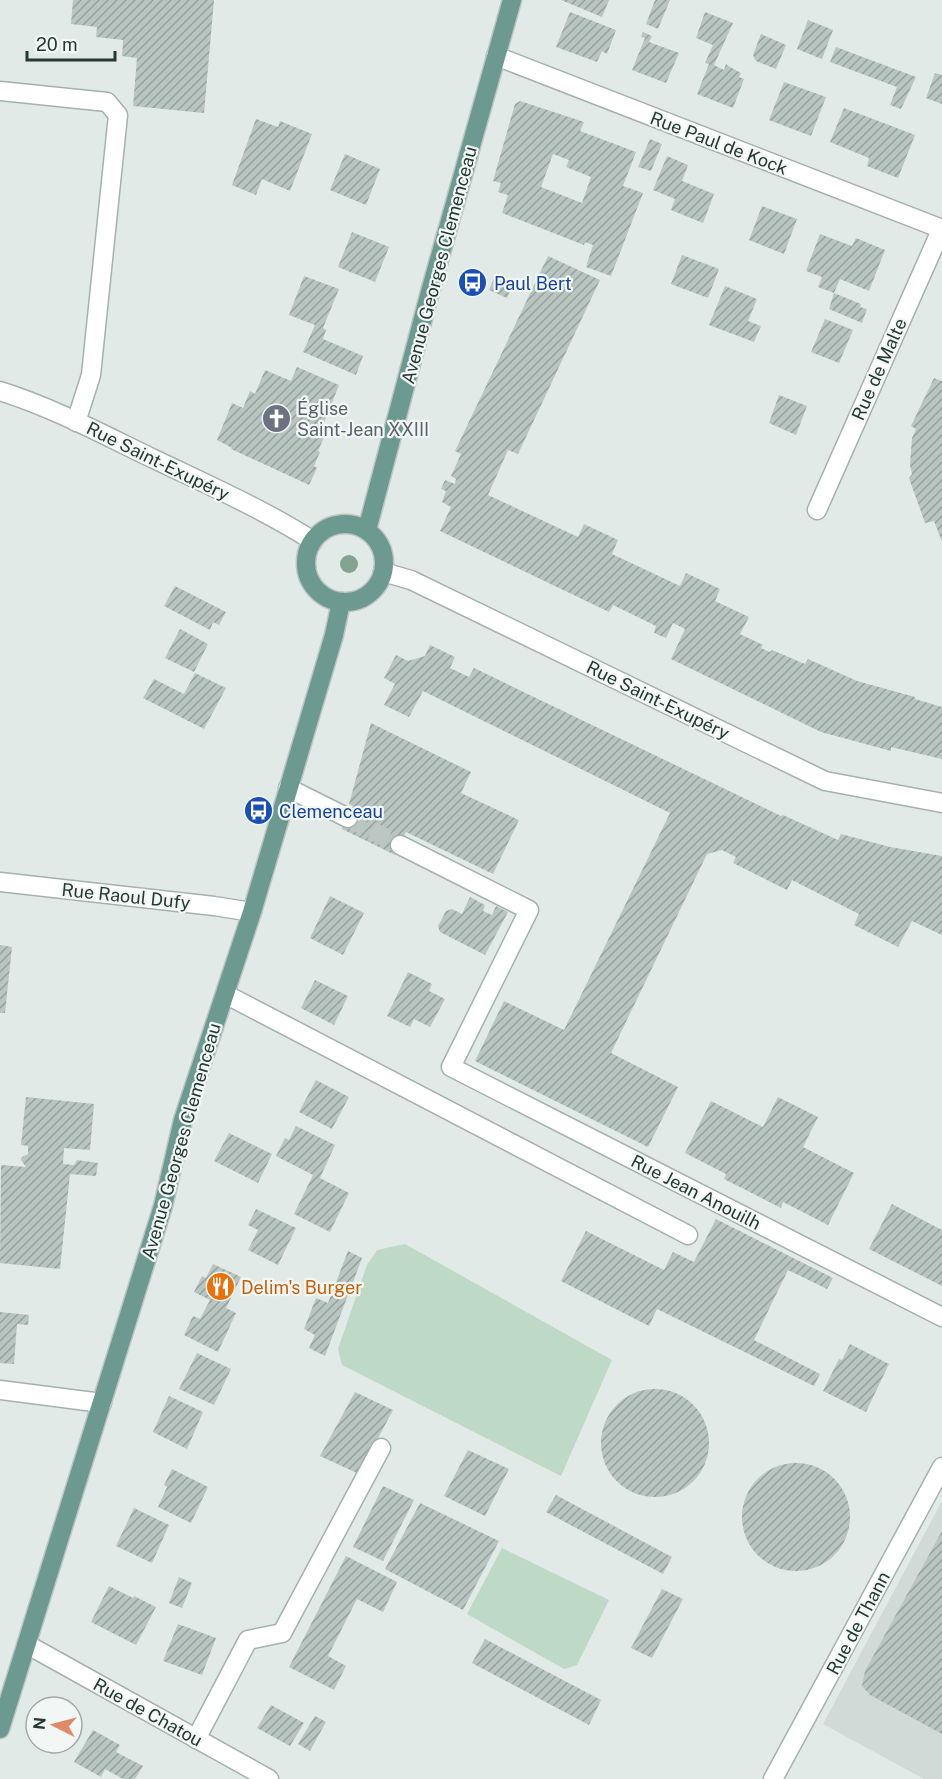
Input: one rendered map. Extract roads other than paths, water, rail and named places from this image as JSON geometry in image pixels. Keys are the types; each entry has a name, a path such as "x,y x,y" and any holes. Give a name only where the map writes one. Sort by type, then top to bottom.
{"main road":[{"name":"Avenue Georges Clemenceau","path":"367,530 512,0"},
{"path":"356,525 367,530 376,538 384,560 383,572 378,582 363,597 342,602 323,594 309,580 306,567 307,553 312,541 331,526 356,525"},
{"name":"Avenue Georges Clemenceau","path":"0,1729 163,1206 183,1120 252,912 342,602"}],"street":[{"name":"Rue Paul de Kock","path":"496,56 942,229"},
{"path":"0,91 107,102 118,115 91,375 76,422"},
{"name":"Rue de Malte","path":"817,510 934,267 942,229"},
{"name":"Rue Saint-Exupéry","path":"0,391 36,402 281,520 312,541"},
{"name":"Rue Saint-Exupéry","path":"383,572 411,580 825,781 942,802"},
{"path":"288,788 348,818"},
{"name":"Rue Jean Anouilh","path":"400,845 529,910 451,1067 942,1317"},
{"name":"Rue Raoul Dufy","path":"0,882 252,912"},
{"path":"225,994 688,1235"},
{"path":"0,1390 102,1403"},
{"path":"196,1739 248,1640 282,1633 381,1448"},
{"name":"Rue de Thann","path":"773,1779 942,1467"},
{"name":"Rue de Chatou","path":"28,1645 268,1779"}],"tunnel":[{"path":"348,818 400,845"}],"place":[{"name":"Paul Bert","path":"473,283"},
{"name":"Église Saint-Jean XXIII","path":"276,418"},
{"name":"Clemenceau","path":"258,811"},
{"name":"Delim's Burger","path":"220,1287"}]}
